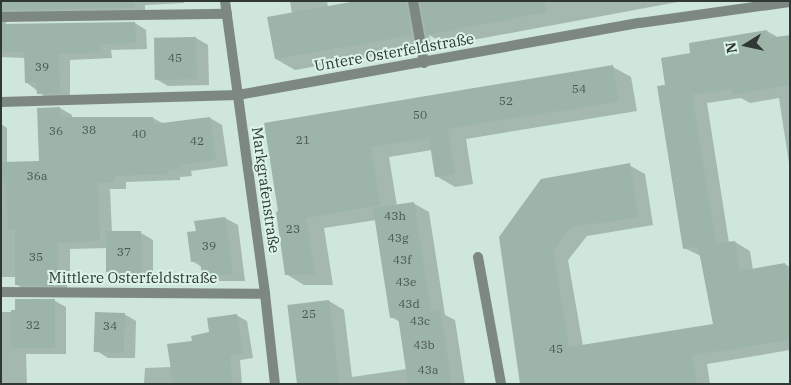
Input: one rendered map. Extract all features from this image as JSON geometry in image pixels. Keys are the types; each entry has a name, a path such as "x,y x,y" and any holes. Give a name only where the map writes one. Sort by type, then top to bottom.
{"street":[{"name":"Markgrafenstraße","path":"225,1 265,294 275,384"},
{"path":"412,1 424,63"},
{"name":"Untere Osterfeldstraße","path":"1,102 238,95 640,24 790,2"},
{"path":"1,17 227,14"},
{"path":"478,257 501,384"},
{"name":"Mittlere Osterfeldstraße","path":"1,292 265,294"}],"building":[{"path":"1,1 134,1 135,8 1,10"},
{"path":"356,1 406,1 412,35 275,59 267,17"},
{"path":"420,1 545,1 546,12 426,35"},
{"path":"135,22 136,43 101,44 101,52 59,54 60,93 37,94 36,83 25,83 24,52 1,52 1,24"},
{"path":"767,30 769,38 790,35 790,85 733,95 732,89 692,95 716,243 735,241 740,271 785,263 790,291 790,340 692,355 697,384 520,384 499,237 541,179 630,163 638,217 571,227 553,251 569,347 713,324 698,246 683,249 657,86 665,85 661,58 690,53 689,43"},
{"path":"196,37 197,79 155,80 154,38"},
{"path":"613,65 619,101 448,129 455,174 435,177 429,138 371,147 380,205 306,218 315,275 285,275 276,212 278,211 264,123"},
{"path":"60,107 60,117 153,117 154,124 210,117 216,160 180,165 180,169 168,170 168,174 115,176 115,182 98,183 100,241 58,243 58,272 55,272 55,286 15,285 15,229 8,229 6,183 1,183 1,162 39,161 37,108"},
{"path":"414,202 431,312 440,310 452,384 408,384 398,317 390,318 373,208"},
{"path":"225,217 233,275 202,275 200,261 191,262 187,232 196,231 194,221"},
{"path":"106,231 141,231 141,272 106,272"},
{"path":"15,299 55,299 55,348 11,348 11,310 15,310"},
{"path":"329,300 339,384 297,384 287,305"},
{"path":"95,312 125,313 124,353 94,352"},
{"path":"237,314 243,353 230,355 232,384 173,384 167,344 192,341 191,336 209,332 207,318"}]}
